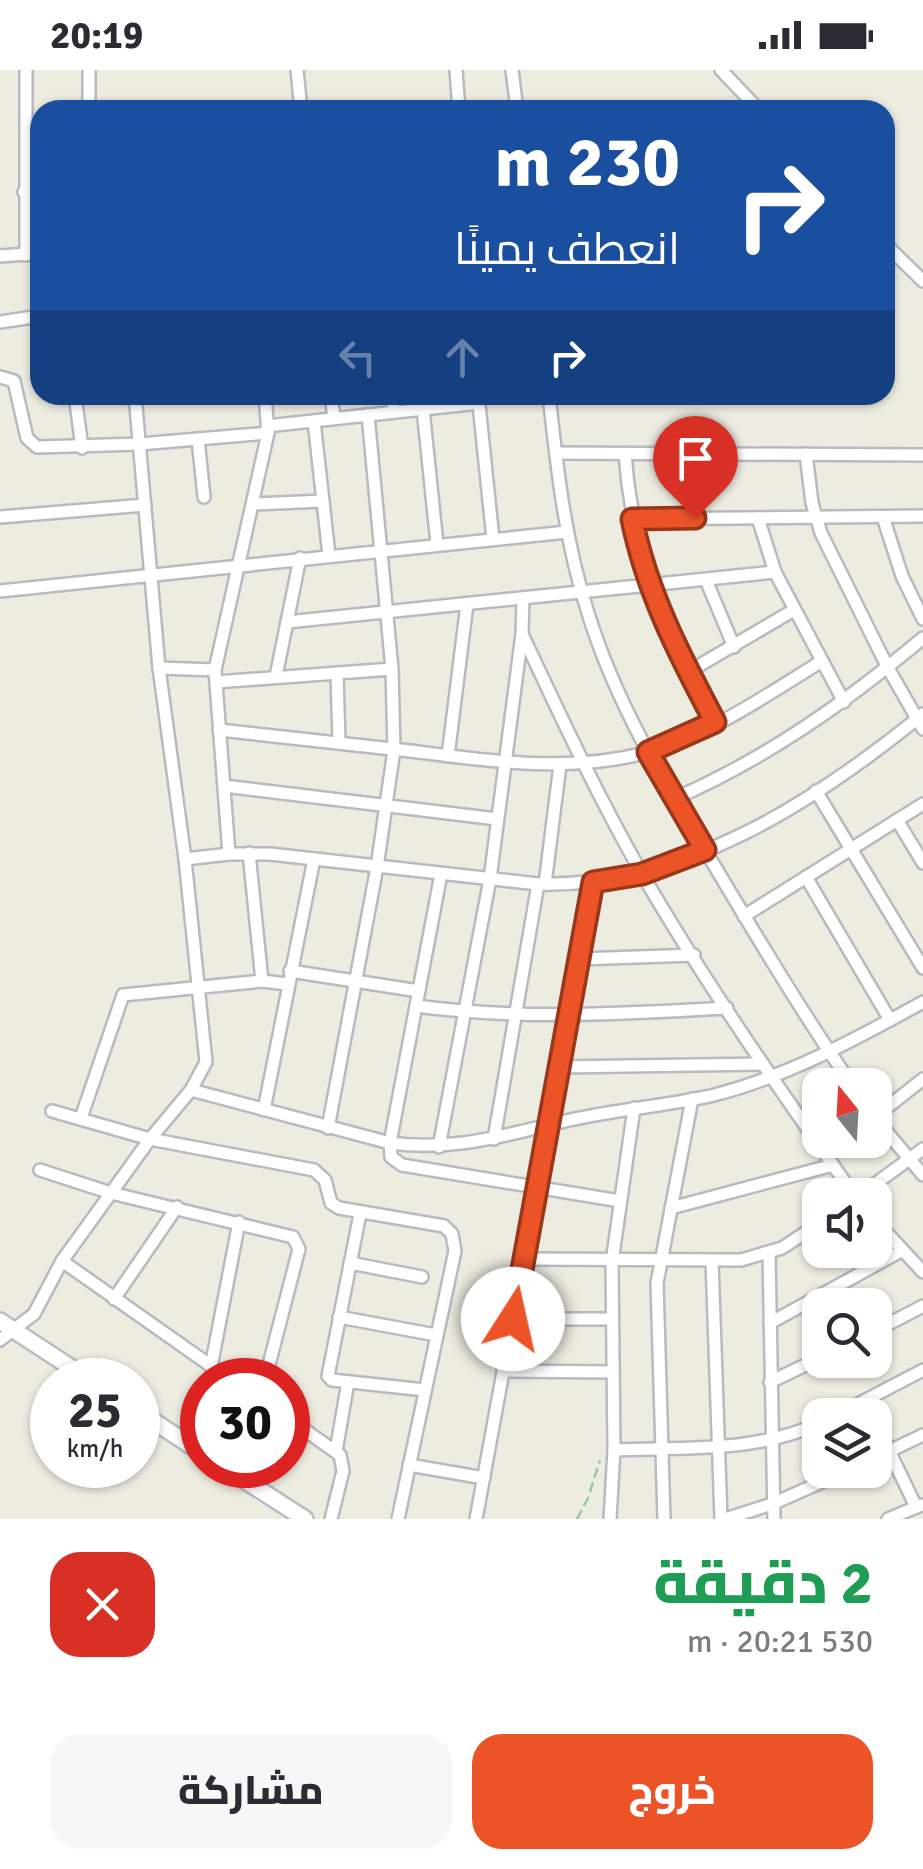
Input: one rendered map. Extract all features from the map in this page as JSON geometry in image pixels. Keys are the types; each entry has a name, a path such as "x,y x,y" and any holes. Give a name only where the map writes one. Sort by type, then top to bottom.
{"street":[{"path":"26,70 26,254"},
{"path":"89,100 90,70"},
{"path":"297,70 300,100"},
{"path":"456,70 459,100"},
{"path":"512,70 516,100"},
{"path":"722,70 750,100"},
{"path":"24,192 30,191"},
{"path":"0,256 30,254"},
{"path":"895,254 923,281"},
{"path":"0,322 30,318"},
{"path":"0,377 12,378 17,386 30,444 45,449 198,439 445,405"},
{"path":"76,405 82,448"},
{"path":"0,1340 34,1314 62,1261 150,1139 191,1090 206,1062 159,668 136,405"},
{"path":"228,854 215,676 268,430 266,405"},
{"path":"332,405 334,418"},
{"path":"393,405 394,412"},
{"path":"479,405 493,539"},
{"path":"550,405 567,532 582,593 610,674 674,800 840,1068"},
{"path":"423,409 437,544"},
{"path":"328,1128 377,867 394,750 392,669 368,415"},
{"path":"314,421 329,555"},
{"path":"198,439 204,497"},
{"path":"556,454 923,457"},
{"path":"625,454 632,519 650,586 715,722"},
{"path":"184,859 249,853 542,884 593,882 642,874 705,850 816,791 921,720 888,668 815,518 806,454"},
{"path":"253,504 323,501"},
{"path":"0,517 145,505"},
{"path":"632,519 923,516"},
{"path":"883,517 902,576 923,619"},
{"path":"758,518 775,572 844,702"},
{"path":"0,591 567,532"},
{"path":"276,676 300,558"},
{"path":"286,622 775,572"},
{"path":"706,580 734,647"},
{"path":"439,1147 490,879 522,634 523,599"},
{"path":"448,756 467,604"},
{"path":"688,672 794,610"},
{"path":"522,634 583,764 642,874 767,1070 843,1178"},
{"path":"674,800 780,746 844,702 923,638"},
{"path":"219,730 506,763 583,764 648,752 715,722 822,662"},
{"path":"159,668 215,676 392,669"},
{"path":"337,673 339,744"},
{"path":"494,1140 542,884 560,764"},
{"path":"224,786 497,819"},
{"path":"816,791 923,968"},
{"path":"744,916 923,804"},
{"path":"897,820 923,863"},
{"path":"249,853 262,981"},
{"path":"264,1110 314,859"},
{"path":"441,874 390,1144 391,1157 402,1165 620,1201"},
{"path":"806,878 890,1020"},
{"path":"476,1519 593,882"},
{"path":"579,959 694,954"},
{"path":"81,1118 123,994 288,977 356,981 418,992"},
{"path":"191,1090 390,1144 439,1147 494,1140 548,1125 732,1090 767,1070 828,1050 923,1002"},
{"path":"416,1006 465,1013 568,1016 727,1008"},
{"path":"558,1067 767,1070"},
{"path":"892,1105 923,1080"},
{"path":"664,1519 657,1290 692,1099"},
{"path":"610,1519 614,1450 612,1262 634,1108"},
{"path":"52,1111 150,1139 314,1170 325,1180 330,1203 360,1214 444,1226 452,1234 456,1245 398,1519"},
{"path":"892,1139 923,1175"},
{"path":"882,1178 923,1149"},
{"path":"671,1208 833,1165"},
{"path":"40,1170 111,1193 294,1236 298,1242 270,1358"},
{"path":"114,1299 177,1207"},
{"path":"360,1214 328,1376 332,1380 425,1390"},
{"path":"213,1358 239,1222"},
{"path":"524,1259 741,1260 769,1253 802,1234"},
{"path":"892,1240 923,1272"},
{"path":"770,1323 902,1251"},
{"path":"769,1253 774,1519"},
{"path":"62,1261 198,1358"},
{"path":"712,1261 723,1519 808,1488"},
{"path":"350,1263 422,1276"},
{"path":"892,1322 923,1306"},
{"path":"339,1317 436,1336"},
{"path":"513,1319 612,1320"},
{"path":"0,1322 57,1358"},
{"path":"770,1382 802,1367"},
{"path":"873,1398 923,1370"},
{"path":"503,1372 612,1372"},
{"path":"330,1519 342,1471 336,1451 348,1382"},
{"path":"614,1450 771,1442 802,1429"},
{"path":"310,1433 336,1451"},
{"path":"892,1451 923,1435"},
{"path":"888,1519 920,1505 892,1456"},
{"path":"410,1465 484,1478"},
{"path":"256,1488 304,1519"}],"path":[{"path":"577,1519 588,1498 597,1464 614,1450"}],"route":[{"path":"513,1319 593,882 642,874 705,850 648,752 715,722 661,615 632,519 695,518"}]}
